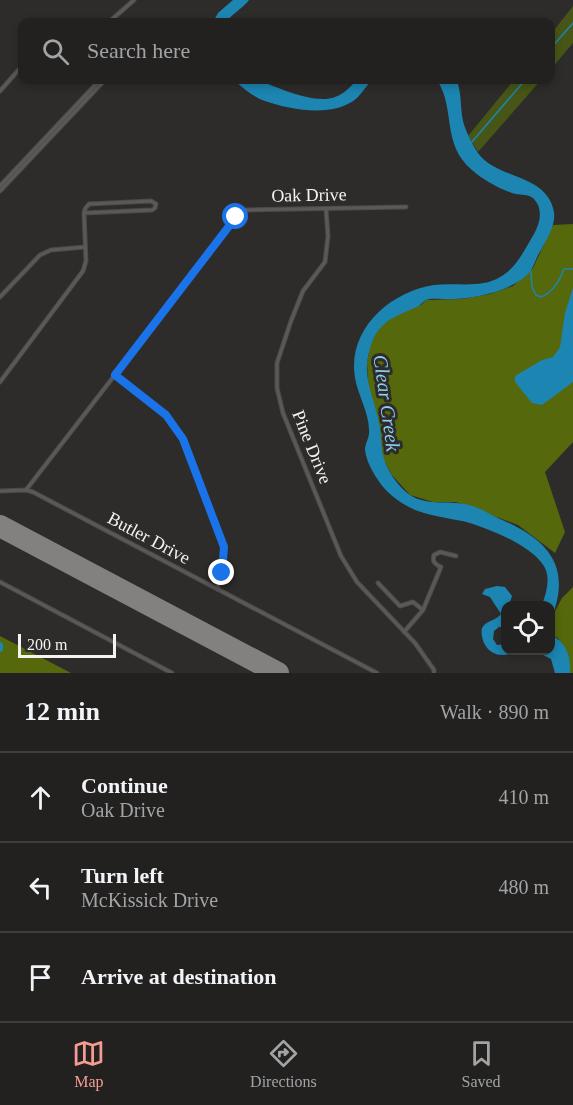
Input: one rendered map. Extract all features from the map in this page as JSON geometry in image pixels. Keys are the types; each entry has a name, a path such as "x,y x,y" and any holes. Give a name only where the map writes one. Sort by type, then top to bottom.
{"street":[{"path":"114,18 134,0"},
{"path":"0,91 18,71"},
{"path":"0,191 96,84"},
{"path":"0,186 14,174"},
{"path":"0,382 78,279 85,266 84,213 89,204 151,201 156,204 152,210 84,213"},
{"name":"Oak Drive","path":"26,490 240,213 246,210 406,207"},
{"name":"Pine Drive","path":"326,209 328,236 325,262 303,291 291,321 277,363 277,388 283,413 341,556 357,582 425,656 434,672"},
{"path":"0,297 40,255 51,250 86,247"},
{"path":"115,375 166,415 183,439 224,547 224,563 217,589"},
{"name":"Butler Drive","path":"0,490 33,492 377,673"},
{"path":"404,632 423,610 441,567 435,564 433,560 435,555 440,552 456,556"},
{"path":"0,582 172,673"},
{"path":"378,583 400,606 413,602 423,610"}],"green space":[{"path":"573,6 573,43 555,64 555,29"},
{"path":"511,84 538,84 478,152 468,136"},
{"path":"573,224 573,442 545,472 565,532 555,553 518,525 456,502 433,502 410,495 391,474 383,459 368,387 367,363 370,346 378,328 399,313 421,305 426,300 462,299 490,294 513,286 533,268 553,225"},
{"path":"573,587 573,673 570,673 558,638 555,637 555,611 562,598"},
{"path":"0,636 71,673 0,673"}],"water":[{"path":"233,0 249,0 230,18 215,18"},
{"path":"239,84 269,84 306,97 326,99 341,94 353,84 369,84 357,98 348,104 325,110 287,107 265,101"},
{"path":"439,84 458,84 463,121 478,153 486,162 542,190 550,199 554,222 532,269 521,280 483,295 426,300 419,306 385,323 380,329 371,345 367,374 380,426 383,456 396,481 417,499 476,507 517,527 543,545 557,569 559,584 555,606 555,601 543,601 547,574 535,556 498,533 462,521 423,513 404,504 384,488 365,453 369,424 358,391 354,361 365,329 387,305 417,289 442,284 485,283 500,277 518,260 539,223 539,209 533,198 492,184 476,174 462,160 452,138 446,103"},
{"path":"573,288 573,382 542,405 532,403 515,382 515,376 542,360 553,357 560,347 565,313"},
{"path":"505,587 512,596 510,601 501,601 501,614 490,597 482,594 485,589"},
{"path":"501,614 501,627 494,631 493,639 497,645 501,644 501,655 487,648 482,636 482,628"},
{"path":"555,637 566,650 570,661 570,673 555,673 551,659 543,655 555,655"}],"waterway":[{"path":"555,43 573,23"},
{"path":"471,143 522,84"},
{"path":"531,271 532,287 536,295 541,297 556,285 564,269 573,269"}],"runway":[{"path":"0,526 278,673"}],"route":[{"path":"222,573 224,547 183,439 166,415 115,375 236,217"}],"water label":[{"name":"Clear Creek","path":"387,403"}]}
